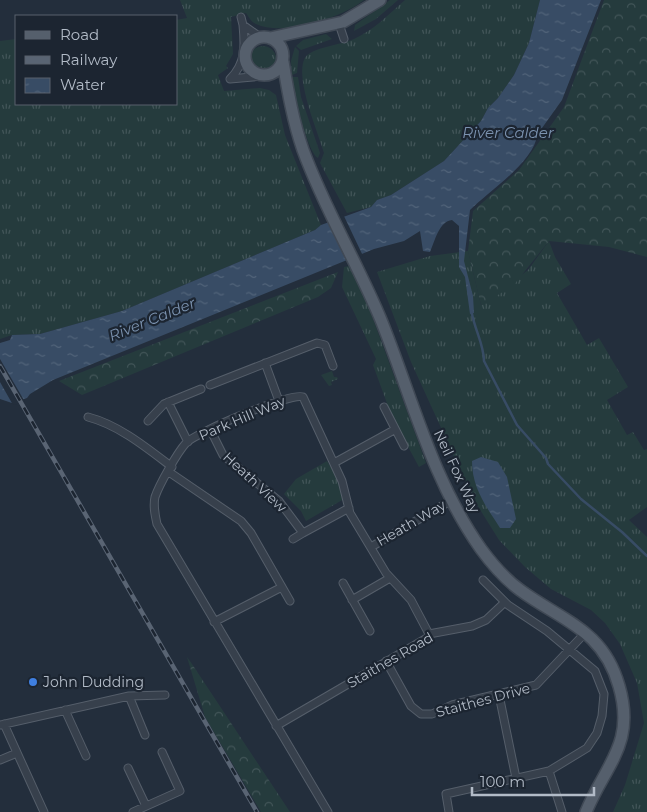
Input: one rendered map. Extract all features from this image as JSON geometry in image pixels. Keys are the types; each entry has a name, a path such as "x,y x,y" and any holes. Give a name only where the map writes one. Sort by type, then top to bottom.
{"main road":[{"path":"287,92 281,85 265,76 252,72 248,67 244,55 249,44 265,38 338,24 354,17 380,0"},
{"path":"265,76 275,72 298,33"},
{"path":"265,38 278,43 283,56"},
{"name":"Neil Fox Way","path":"283,56 287,92 304,153 367,288 431,454 468,530 496,569 517,589 576,624 586,632 612,667 620,688 624,713 622,736 616,756 586,812"}],"street":[{"path":"240,17 243,25 244,55 237,72 226,80 265,76"},
{"path":"338,24 344,39"},
{"path":"243,25 265,38"},
{"path":"210,385 322,343 325,345 334,366"},
{"path":"265,364 279,401"},
{"path":"148,421 157,410 168,402 201,389"},
{"name":"Park Hill Way","path":"328,812 157,524 154,512 155,497 170,469 188,442 210,429 279,401 297,396 305,400 318,434 334,462 342,481 350,513 390,578 411,600 430,634"},
{"path":"168,402 188,442"},
{"path":"384,407 394,430 404,446"},
{"path":"88,417 119,430 241,521 252,533 290,601"},
{"name":"Heath View","path":"210,429 224,455 279,501 303,533"},
{"path":"334,462 394,430"},
{"name":"Heath Way","path":"371,547 452,500"},
{"path":"293,540 349,508"},
{"path":"352,600 390,578"},
{"path":"449,812 446,794 549,772 587,748 597,733 602,716 604,694 598,675 571,649 505,602 483,580"},
{"path":"343,583 370,630"},
{"path":"214,622 282,587"},
{"name":"Staithes Road","path":"276,726 427,638 430,634 472,626 486,620 505,602"},
{"name":"Staithes Drive","path":"386,661 411,706 421,714 432,714 452,705 536,685 586,632"},
{"path":"499,695 516,778"},
{"path":"44,812 2,725 128,696 165,696"},
{"path":"128,696 145,735"},
{"path":"65,710 86,756"},
{"path":"134,812 180,792 162,752"},
{"path":"0,760 17,753"},
{"path":"128,768 146,806"},
{"path":"549,772 562,812"}],"green space":[{"path":"180,0 364,0 354,7 327,19 296,27 268,27 254,23 246,13 231,17 233,54 226,66 228,68 218,75 224,91 260,88 269,90 276,95 285,135 321,225 315,230 122,311 40,334 12,335 0,339 0,41 15,39 15,105 178,105 178,20 187,18"},
{"path":"390,0 398,0 376,19 354,31 355,25"},
{"path":"405,0 540,0 529,43 514,75 498,98 488,108 481,121 444,161 391,195 377,200 371,207 347,213 320,163 324,153 312,119 302,78 302,67 308,54 349,41 361,35"},
{"path":"604,0 647,0 647,257 609,247 549,241 513,286 481,305 468,251 473,211 519,170 564,107"},
{"path":"326,34 332,39 301,50 296,46 303,40"},
{"path":"263,46 272,50 276,59 272,68 263,72 254,68 250,59 254,50"},
{"path":"295,47 299,51 297,73 292,75 291,61"},
{"path":"292,77 298,77 301,97 320,153 318,158 314,154 305,133 297,106"},
{"path":"549,241 555,257 571,284 557,293 587,345 599,338 628,387 607,400 627,435 633,432 644,450 647,449 647,507 629,520 647,537 647,812 613,812 625,785 644,723 637,683 620,644 605,623 591,610 551,589 525,567 499,540 474,500 411,362 377,272 430,256 468,251 481,305 528,270"},
{"path":"349,266 365,297 426,463 419,467 392,417 373,365 376,359 342,287 344,267"},
{"path":"338,272 331,288 318,297 82,395 59,381"},
{"path":"332,371 334,377 338,379 331,382 332,385 329,386 321,375"},
{"path":"327,461 341,484 344,499 306,521 301,511 284,494 296,479"},
{"path":"187,657 290,812 261,812 205,717"}],"water":[{"name":"River Calder","path":"540,0 601,0 562,100 537,135 528,155 509,176 470,210 464,261 473,296 474,313 470,314 465,277 459,267 459,226 452,220 448,221 441,228 430,252 423,251 420,231 404,241 374,249 53,380 30,394 27,398 12,403 0,399 0,343 10,340 12,335 40,334 122,311 315,230 321,225 371,207 377,200 391,195 444,161 481,121 488,108 498,98 514,75 529,43"},
{"path":"481,457 498,462 507,477 516,519 510,528 500,528 477,488 472,461"}],"pier":[{"path":"343,214 363,256 347,262 327,220"},
{"path":"0,359 25,402 13,405 0,382"}],"waterway":[{"path":"472,314 483,349 484,361 517,425 546,458 548,464 581,499 622,532 647,556"}],"railway":[{"path":"0,366 257,812"}],"place":[{"name":"John Dudding","path":"33,682"}]}
